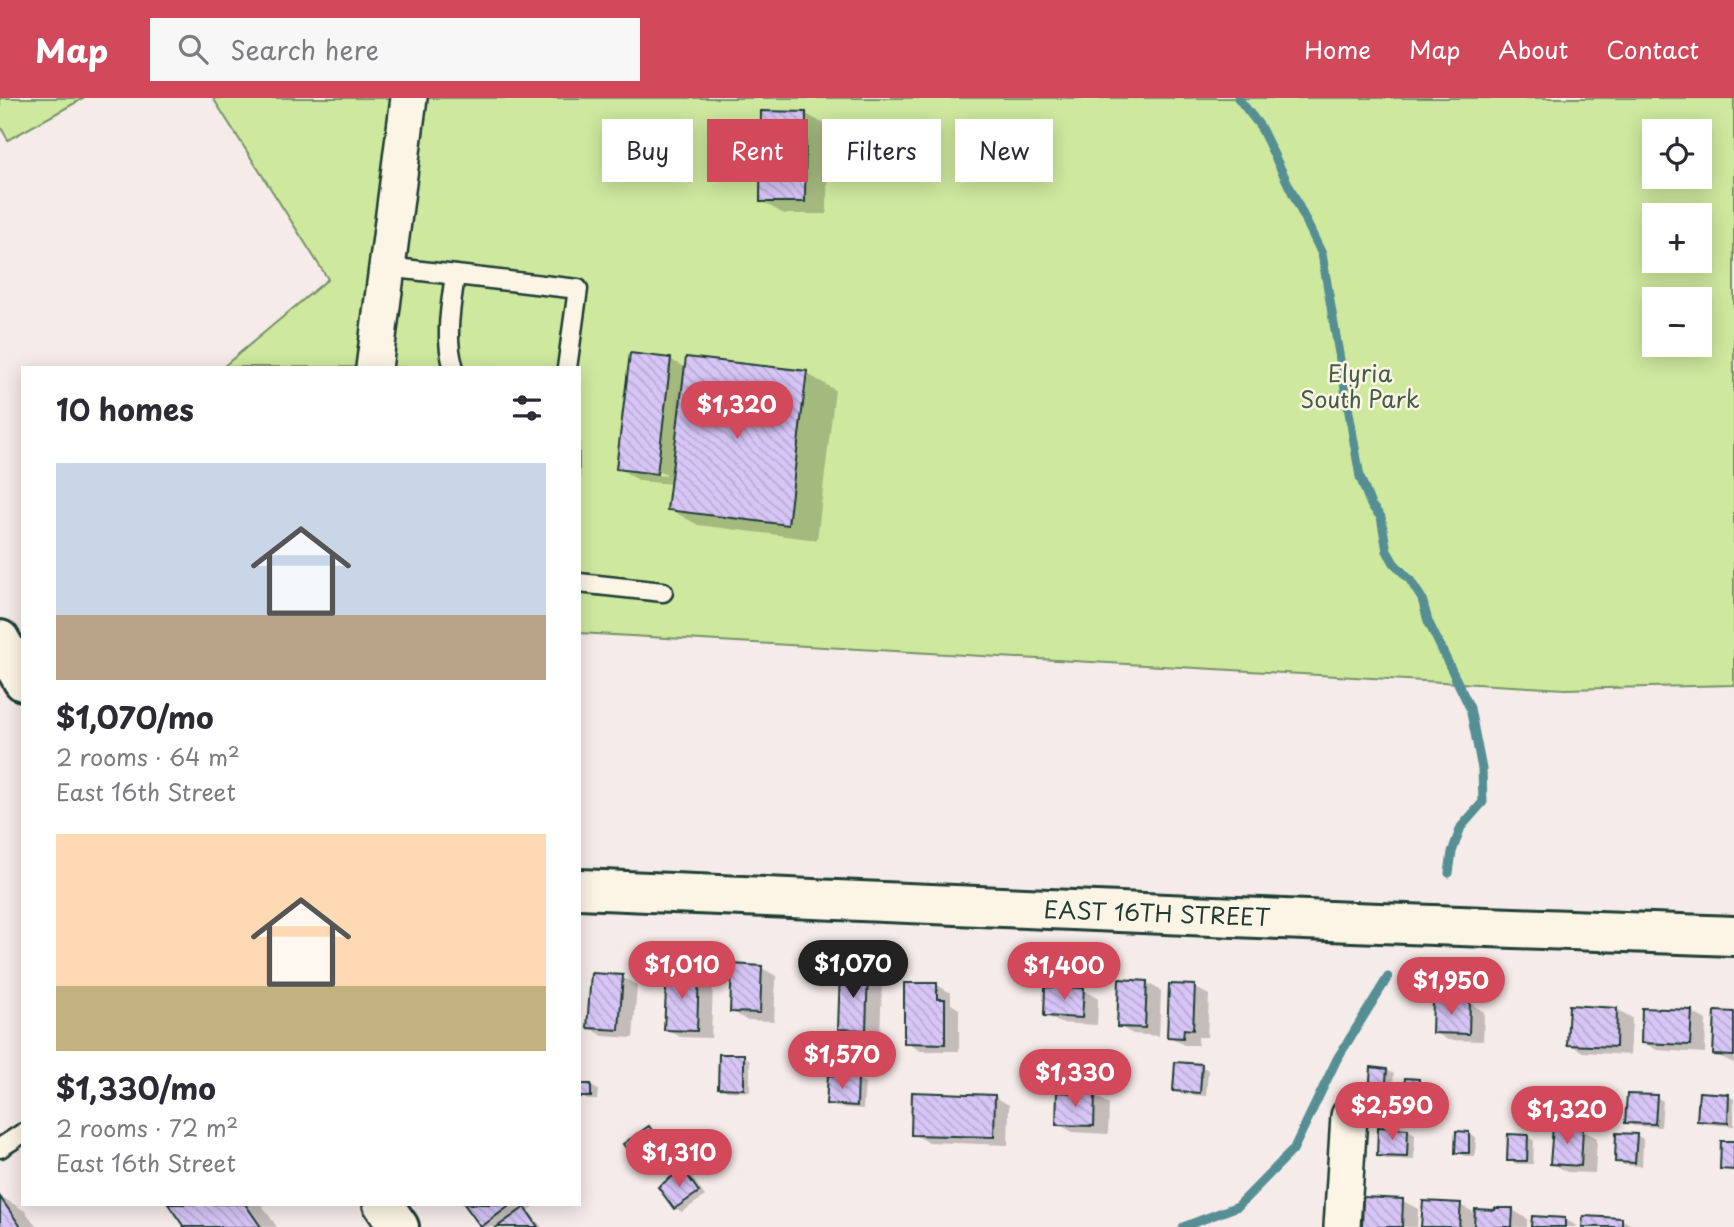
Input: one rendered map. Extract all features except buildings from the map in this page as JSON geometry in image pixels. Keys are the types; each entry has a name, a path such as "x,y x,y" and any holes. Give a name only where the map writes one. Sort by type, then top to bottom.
{"street":[{"path":"374,366 409,98"},
{"path":"0,640 21,677"},
{"name":"EAST 16TH STREET","path":"581,888 1339,922 1734,936"},
{"path":"1342,1227 1349,1116"},
{"path":"384,1206 399,1227"}],"lane":[{"path":"387,267 578,289 567,366"},
{"path":"453,366 449,353 455,275"},
{"path":"581,583 663,592"},
{"path":"0,1148 21,1134"}],"green space":[{"path":"0,98 84,98 8,140 0,126"},
{"name":"Elyria South Park","path":"213,98 1734,98 1734,685 1565,689 581,633 581,366 224,366 328,279"}],"waterway":[{"path":"1238,98 1260,126 1322,254 1360,477 1371,505 1381,517 1387,551 1422,599 1428,621 1470,708 1482,769 1483,802 1461,827 1452,852 1449,873"},
{"path":"1183,1227 1238,1206 1293,1150 1337,1059 1388,977"}]}
